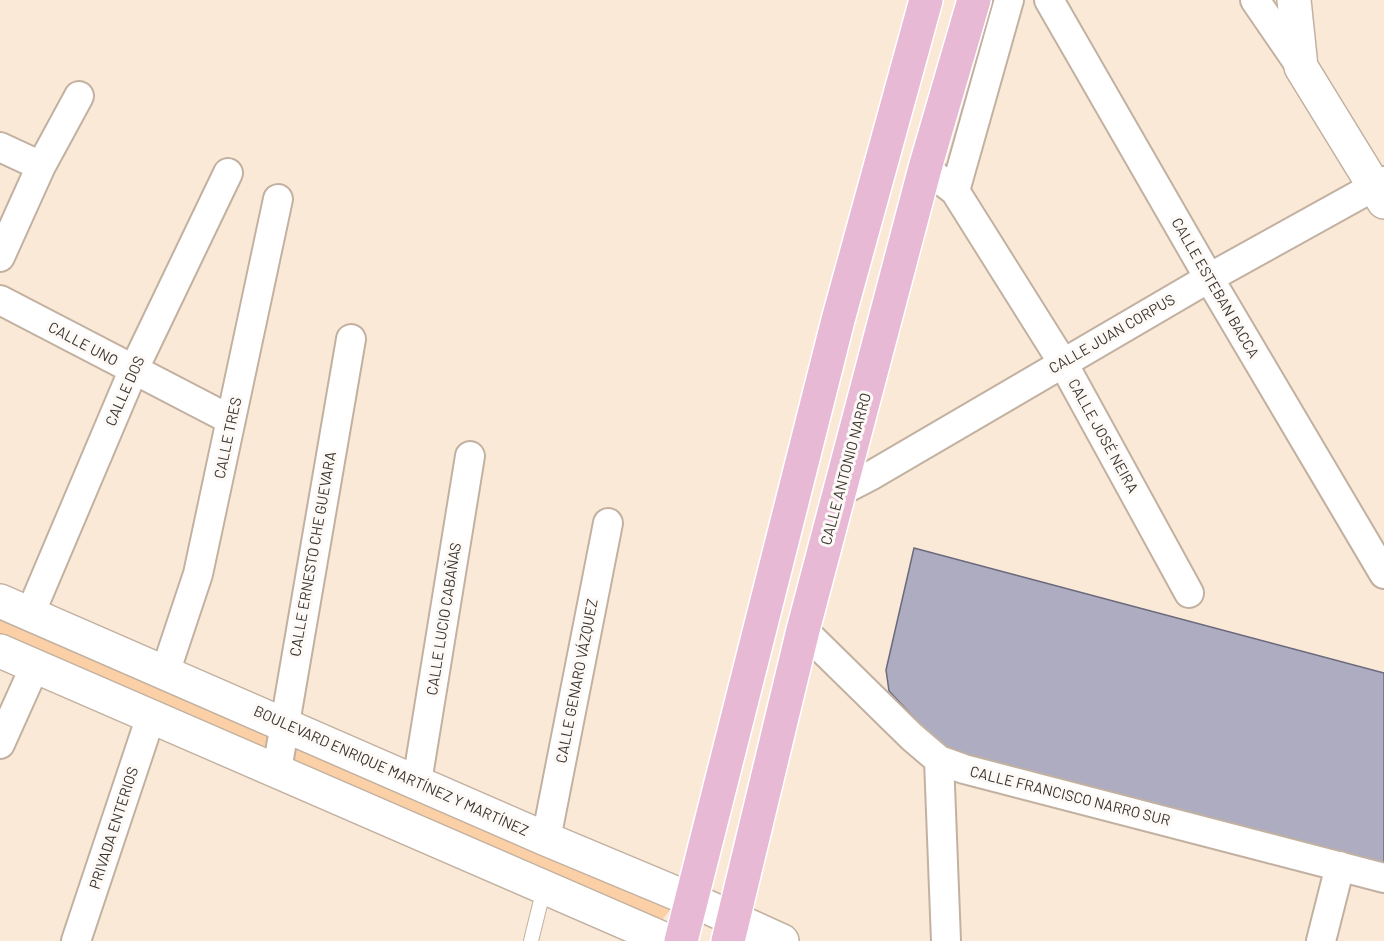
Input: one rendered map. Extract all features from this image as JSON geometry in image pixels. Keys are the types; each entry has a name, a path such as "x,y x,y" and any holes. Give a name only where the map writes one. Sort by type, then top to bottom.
{"main road":[{"path":"681,941 838,320 926,0"},
{"name":"CALLE ANTONIO NARRO","path":"731,929 803,630 926,168 974,0"}],"street":[{"path":"955,191 1009,0"},
{"name":"CALLE ESTEBAN BACCA","path":"1049,0 1209,278 1384,574"},
{"path":"1255,0 1381,190"},
{"path":"1294,0 1301,67"},
{"path":"0,257 41,166 80,96"},
{"path":"0,147 41,166"},
{"name":"CALLE JOSÉ NEIRA","path":"926,168 955,191 1063,363 1189,593"},
{"name":"CALLE DOS","path":"30,614 133,371 228,173"},
{"name":"CALLE JUAN CORPUS","path":"841,490 872,475 1209,278 1381,190"},
{"name":"CALLE TRES","path":"165,673 198,574 278,199"},
{"name":"CALLE UNO","path":"0,300 231,420"},
{"name":"CALLE ERNESTO CHE GUEVARA","path":"277,770 351,339"},
{"name":"CALLE LUCIO CABAÑAS","path":"417,782 470,456"},
{"name":"CALLE GENARO VÁZQUEZ","path":"546,838 608,523"},
{"name":"BOULEVARD ENRIQUE MARTÍNEZ Y MARTÍNEZ","path":"0,601 692,900 731,929 782,941"},
{"name":"CALLE FRANCISCO NARRO SUR","path":"803,630 912,737 939,760 964,769 1384,878"},
{"path":"0,651 668,941"},
{"path":"0,744 34,666"},
{"name":"PRIVADA ENTERIOS","path":"76,941 151,716"},
{"path":"939,760 946,941"},
{"path":"1321,941 1340,866"}],"lane":[{"path":"531,941 544,888"}],"shaded area":[{"path":"0,619 670,910 658,925 0,637"}],"building":[{"path":"914,548 1384,673 1384,864 944,750 889,691 886,670"}]}
